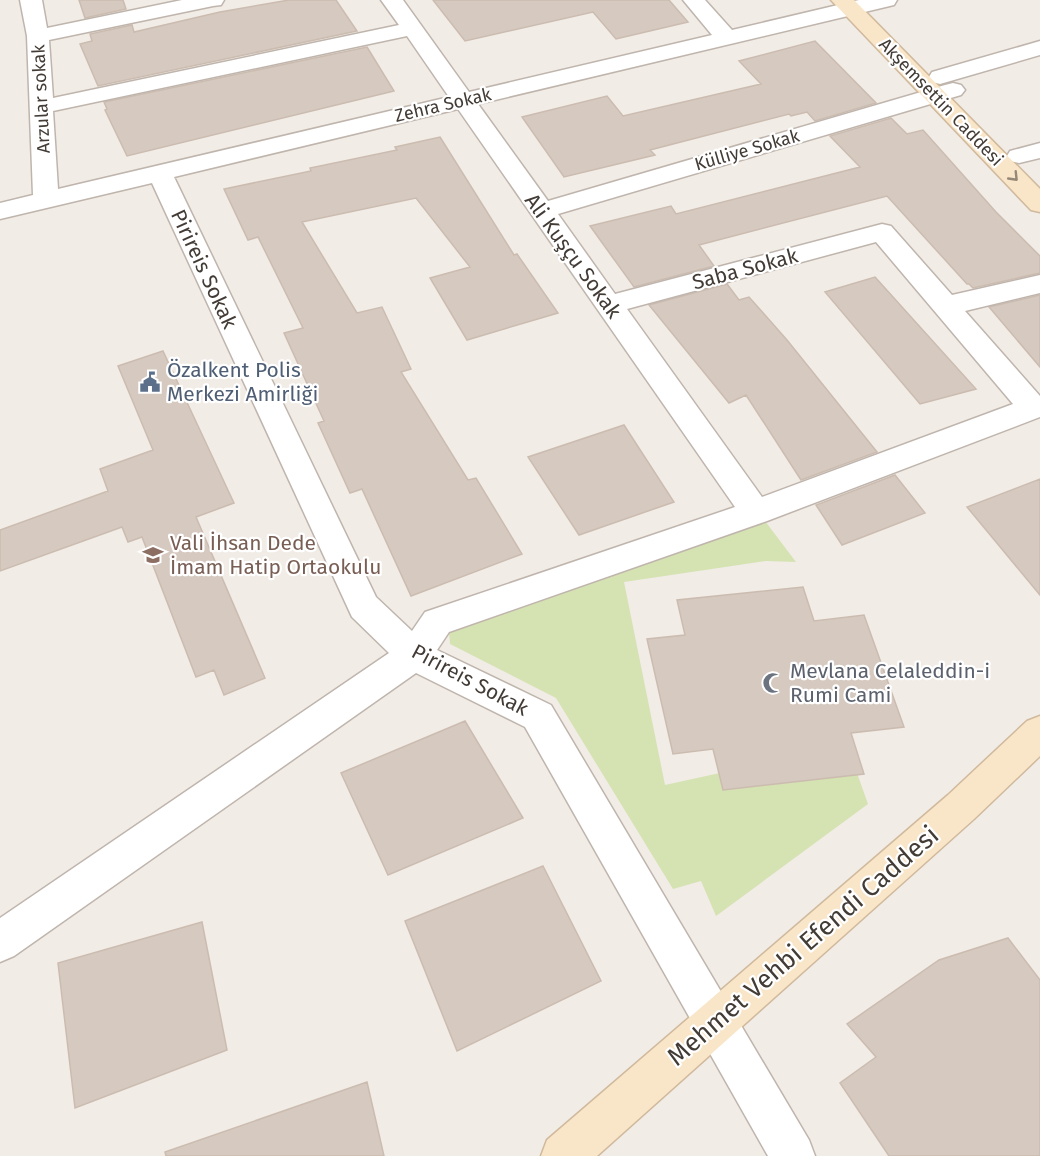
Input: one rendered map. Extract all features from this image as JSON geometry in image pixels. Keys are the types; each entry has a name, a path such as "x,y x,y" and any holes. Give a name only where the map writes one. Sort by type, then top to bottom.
{"street":[{"name":"Arzular sokak","path":"31,0 38,36 46,198"},
{"path":"38,36 213,0"},
{"name":"Ali Kuşçu Sokak","path":"392,0 756,512"},
{"path":"694,0 728,38"},
{"name":"Zehra Sokak","path":"0,211 46,198 728,38 862,3"},
{"name":"Akşemsettin Caddesi","path":"862,3 943,88 1040,204"},
{"path":"41,107 411,28"},
{"name":"Külliye Sokak","path":"541,210 943,88 1040,48"},
{"name":"Akşemsettin Caddesi","path":"943,88 1029,153 1040,177"},
{"name":"Pirireis Sokak","path":"159,172 364,607 414,655 538,716 793,1156"},
{"name":"Saba Sokak","path":"608,305 882,232 946,306"},
{"path":"0,942 414,655 437,622 756,512 1033,408 946,306 1040,284"},
{"name":"Mehmet Vehbi Efendi Caddesi","path":"563,1156 961,807 1040,732"}],"green space":[{"path":"765,521 796,562 766,561 624,582 665,785 729,771 852,759 868,804 716,916 701,881 673,889 556,698 450,644 449,631"}],"building":[{"path":"79,0 123,0 126,9 85,18"},
{"path":"289,0 336,0 357,31 98,86 80,44 92,41 90,34 132,25 134,32 220,12"},
{"path":"433,0 669,0 688,22 616,39 593,12 465,41"},
{"path":"815,41 876,103 815,121 807,112 791,116 789,114 650,150 655,155 564,177 522,117 607,96 623,116 761,84 739,61"},
{"path":"367,47 394,91 127,156 105,110 107,109 104,102"},
{"path":"891,118 907,134 923,130 996,212 1040,256 1040,273 973,288 887,196 699,245 714,266 634,287 590,226 671,206 676,214 860,167 830,136"},
{"path":"440,137 514,255 517,254 558,313 467,340 430,278 470,267 416,198 302,222 357,313 382,307 411,369 401,372 468,480 476,478 522,554 411,596 362,489 350,493 318,423 324,421 284,333 303,328 258,237 248,240 224,189 311,171 310,168 397,150 395,147"},
{"path":"875,277 976,389 920,404 825,292"},
{"path":"727,284 739,300 749,297 787,340 877,452 801,480 746,395 729,403 649,305"},
{"path":"1040,295 1040,367 989,307"},
{"path":"163,351 234,503 196,517 265,678 224,695 214,670 196,677 142,537 128,542 122,527 0,571 0,530 108,491 100,469 153,450 118,366"},
{"path":"624,425 674,502 579,535 528,457"},
{"path":"895,475 925,513 842,545 816,505"},
{"path":"1040,479 1040,595 967,507"},
{"name":"Mevlana Celaleddin-i Rumi Cami","path":"803,587 814,621 864,615 904,727 851,733 864,774 723,790 713,749 673,754 647,639 685,635 677,600"},
{"path":"465,721 523,818 388,875 341,773"},
{"path":"543,866 601,981 457,1051 405,921"},
{"path":"202,922 227,1050 75,1108 58,963"},
{"path":"1008,938 1040,980 1040,1156 889,1156 840,1083 876,1057 847,1024 939,960"},
{"path":"367,1082 384,1156 166,1156 165,1152"}],"place":[{"name":"Özalkent Polis Merkezi Amirliği","path":"150,382"},
{"name":"Vali İhsan Dede İmam Hatip Ortaokulu","path":"153,555"},
{"name":"Mevlana Celaleddin-i Rumi Cami","path":"773,683"}]}
